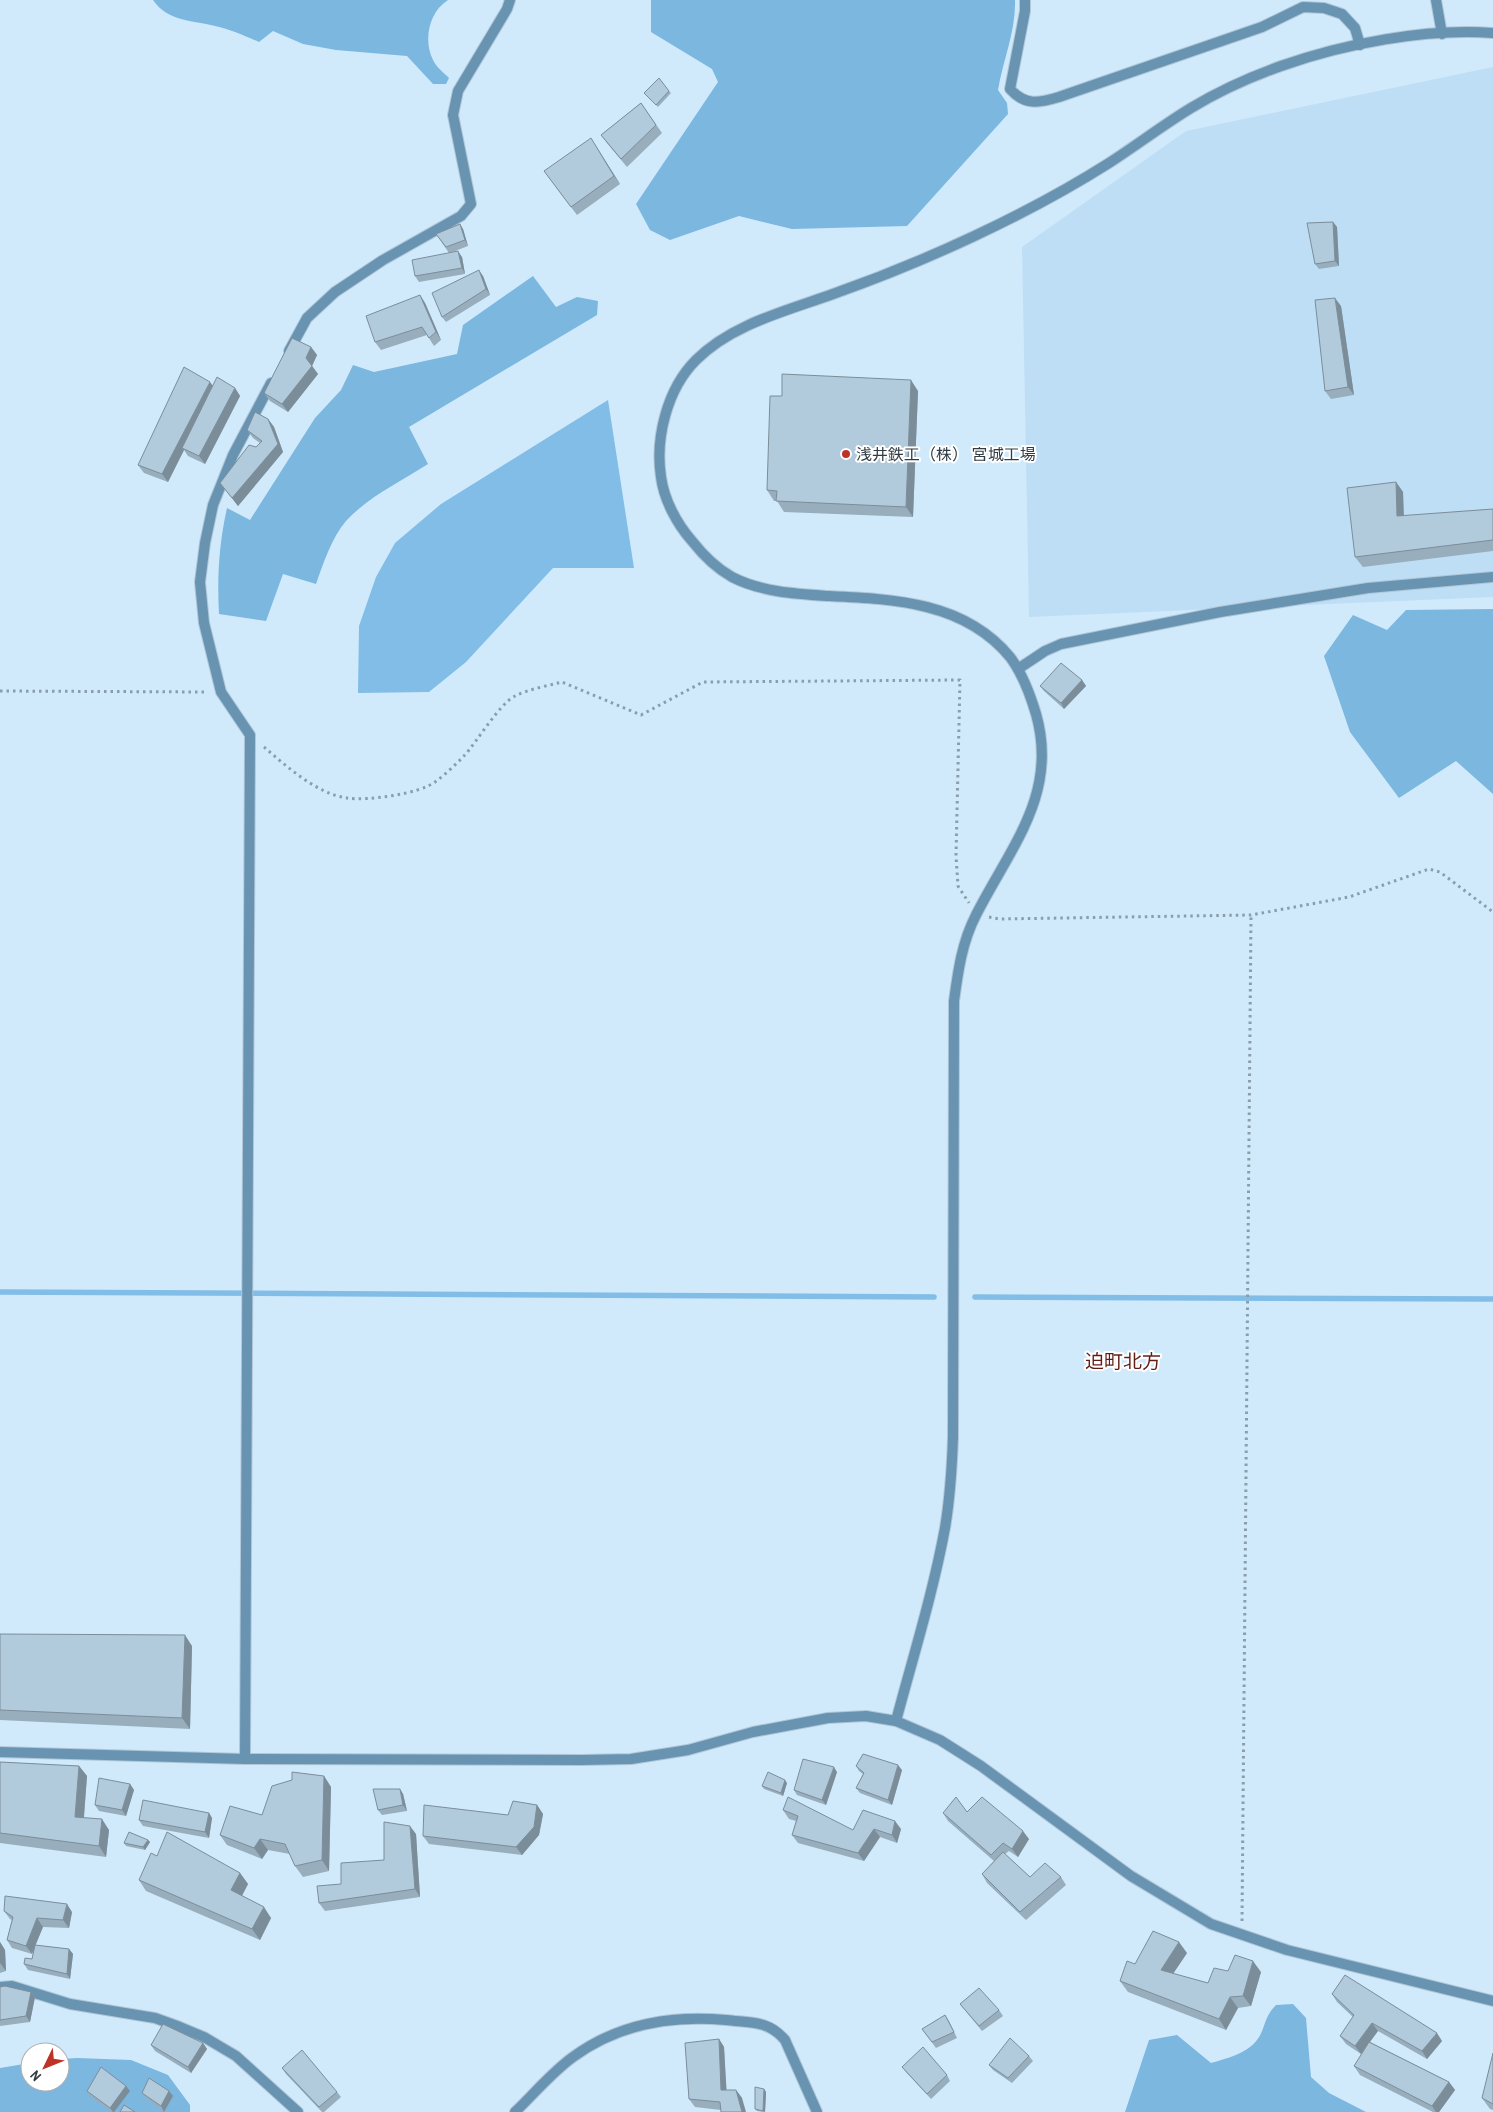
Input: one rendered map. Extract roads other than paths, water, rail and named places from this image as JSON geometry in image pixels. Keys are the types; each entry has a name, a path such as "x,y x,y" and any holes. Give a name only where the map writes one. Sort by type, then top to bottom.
{"street":[{"path":"284,361 307,318 335,292 383,260 461,216 471,204 453,115 458,91 510,0"},
{"path":"1025,0 1025,10 1010,89 1017,97 1028,102 1039,103 1068,94 1262,27 1303,7 1324,8 1342,14 1355,28 1360,45"},
{"path":"1436,0 1439,6 1442,34"},
{"path":"896,1720 936,1566 945,1527 951,1482 954,1437 954,1001 962,952 976,915 1010,856 1036,796 1041,771 1042,748 1038,722 1030,692 1018,669 1008,656 982,632 950,614 923,605 896,600 768,590 732,577 705,558 684,532 670,505 661,479 660,447 666,415 676,387 695,361 726,337 760,320 849,289 910,264 1017,215 1108,164 1194,106 1250,78 1307,57 1376,41 1442,34 1493,33"},
{"path":"245,1759 250,735 221,692 204,623 200,582 205,542 213,505 233,455 274,378"},
{"path":"1018,669 1045,651 1061,644 1210,614 1368,588 1493,577"},
{"path":"0,1752 245,1759 631,1759 688,1750 753,1732 828,1718 866,1716 896,1720 940,1740 981,1766 1131,1876 1211,1924 1287,1950 1493,2001"},
{"path":"0,1987 12,1986 70,2004 155,2018 204,2037 236,2056 298,2112"},
{"path":"515,2112 572,2057 597,2042 628,2029 652,2022 700,2018 765,2024 777,2031 785,2040 817,2112"}],"waterway":[{"path":"0,1292 934,1297"},
{"path":"975,1297 1493,1299"}],"place":[{"name":"浅井鉄工（株） 宮城工場","path":"846,454"}],"district":[{"name":"迫町北方","path":"1123,1361"}]}
